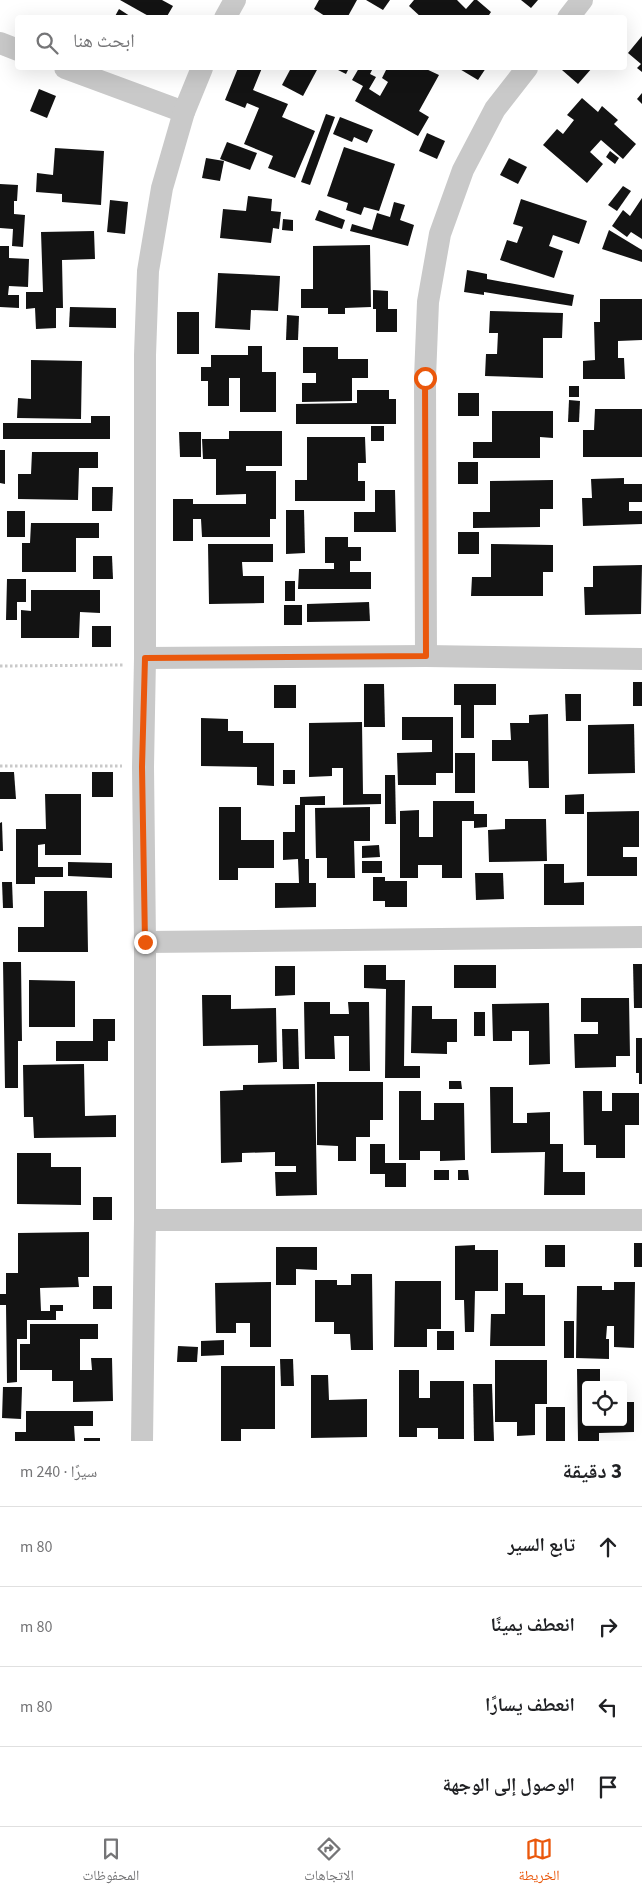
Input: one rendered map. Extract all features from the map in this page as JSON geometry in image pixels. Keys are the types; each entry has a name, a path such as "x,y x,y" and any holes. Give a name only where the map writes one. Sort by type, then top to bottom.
{"street":[{"path":"227,15 235,0"},
{"path":"570,15 582,0"},
{"path":"0,43 15,49"},
{"path":"70,70 184,112"},
{"path":"142,1441 145,1220 145,942 142,767 145,356 148,271 162,188 184,112 201,70"},
{"path":"426,656 425,378 428,302 440,234 463,170 495,109 525,70"},
{"path":"144,661 426,656 642,659"},
{"path":"145,942 642,937"},
{"path":"145,1220 642,1220"}],"path":[{"path":"0,666 144,661"},
{"path":"0,766 142,767"}],"building":[{"path":"120,0 162,0 173,6 168,15 147,15"},
{"path":"319,0 357,0 349,15 323,15 314,9"},
{"path":"366,0 390,0 383,10"},
{"path":"414,0 457,0 466,9 474,0 477,0 491,12 489,15 419,15 409,6"},
{"path":"521,0 538,0 531,8"},
{"path":"119,9 128,15 116,15"},
{"path":"642,36 642,72 637,68 641,64 628,53"},
{"path":"237,70 261,70 253,90 288,104 282,117 315,131 295,178 268,168 273,156 244,144 259,108 247,103 245,108 225,100"},
{"path":"290,70 317,70 303,96 282,85"},
{"path":"338,70 348,70 346,74"},
{"path":"358,70 372,70 370,74 376,77 369,89 380,96 388,82 382,78 386,70 428,70 439,75 419,111 429,117 418,136 355,101 363,86 352,80"},
{"path":"461,70 485,70 478,80"},
{"path":"562,70 590,70 578,84"},
{"path":"39,89 56,96 47,118 30,111"},
{"path":"642,93 642,104 637,99"},
{"path":"582,98 598,112 602,106 618,120 614,124 636,144 623,159 601,140 590,152 603,164 587,183 543,145 557,129 563,134 574,120 567,115"},
{"path":"326,114 335,117 310,185 301,182"},
{"path":"340,117 373,130 367,143 354,137 352,142 333,134"},
{"path":"427,133 445,141 437,159 419,151"},
{"path":"227,142 257,153 250,170 220,159"},
{"path":"344,147 395,164 379,211 364,207 361,215 346,210 348,203 327,196"},
{"path":"55,148 104,151 101,205 62,202 62,194 36,192 37,173 53,175"},
{"path":"610,151 619,158 615,164 606,157"},
{"path":"206,158 224,161 220,181 202,178"},
{"path":"509,158 527,167 518,184 500,175"},
{"path":"0,184 18,185 17,201 14,201 14,214 25,215 23,247 12,246 13,229 0,228"},
{"path":"623,186 631,191 617,211 608,205"},
{"path":"248,196 272,199 271,211 281,212 279,229 273,228 271,243 220,238 223,209 246,211"},
{"path":"642,198 642,239 631,232 627,237 612,226 623,210 630,216"},
{"path":"521,199 587,221 579,244 553,235 549,246 563,251 554,278 500,260 507,240 517,243 523,227 513,224"},
{"path":"110,200 128,202 125,234 107,232"},
{"path":"394,202 405,205 400,220 414,225 408,246 350,231 352,224 372,230 377,213 390,217"},
{"path":"319,210 345,220 342,229 315,220"},
{"path":"283,219 293,220 293,231 282,230"},
{"path":"609,230 642,250 642,262 602,249"},
{"path":"94,231 95,259 62,260 63,308 56,308 56,328 36,329 35,308 26,309 26,292 43,292 41,232"},
{"path":"370,245 371,307 345,308 345,314 328,314 328,308 301,308 301,289 313,289 313,246"},
{"path":"0,246 9,246 9,258 29,259 28,287 9,286 8,295 19,295 19,308 0,307"},
{"path":"467,270 487,274 487,279 574,295 572,306 484,292 484,295 464,292"},
{"path":"218,273 280,276 278,311 251,310 250,330 215,328"},
{"path":"373,290 388,291 388,309 397,309 397,332 376,332 376,309 373,309"},
{"path":"600,299 642,299 642,340 618,341 618,358 624,358 625,379 583,379 583,361 595,360 594,322 600,322"},
{"path":"70,307 116,308 116,328 69,327"},
{"path":"490,311 563,313 562,338 543,338 543,378 485,376 486,354 497,354 498,333 489,333"},
{"path":"177,312 199,312 199,354 177,354"},
{"path":"287,315 299,316 298,340 286,340"},
{"path":"248,346 262,346 262,372 276,372 276,412 240,412 240,378 229,378 229,406 208,406 208,381 201,381 201,367 211,367 211,355 248,355"},
{"path":"303,347 338,347 338,359 368,359 368,378 352,378 352,401 302,402 302,383 316,383 316,373 303,373"},
{"path":"31,360 82,361 81,419 17,418 18,398 31,399"},
{"path":"569,386 579,386 579,397 569,397"},
{"path":"357,390 389,390 389,399 396,399 396,424 296,424 296,404 357,403"},
{"path":"458,393 479,393 479,416 458,416"},
{"path":"569,400 580,401 579,422 568,422"},
{"path":"595,409 642,409 642,457 583,457 583,430 594,430"},
{"path":"492,411 553,411 553,438 540,437 540,458 473,458 473,442 492,442"},
{"path":"91,416 110,416 110,439 3,439 3,423 91,423"},
{"path":"371,426 384,426 384,441 371,441"},
{"path":"229,431 282,431 282,466 246,466 246,471 276,471 276,519 270,519 270,537 202,537 201,519 193,519 193,541 173,541 173,499 193,499 193,504 246,504 246,494 216,495 216,459 203,459 202,439 229,439"},
{"path":"179,432 201,432 201,457 180,457"},
{"path":"307,437 365,437 366,463 358,463 358,481 365,481 365,501 295,501 295,480 307,480"},
{"path":"0,450 5,450 5,484 0,483"},
{"path":"32,452 98,452 98,468 79,468 78,500 18,499 18,474 31,474"},
{"path":"458,462 478,462 478,484 458,484"},
{"path":"624,478 624,484 642,484 642,502 629,502 629,511 642,511 642,524 583,526 582,498 592,498 591,479"},
{"path":"553,480 553,509 540,509 540,527 473,528 473,512 490,512 490,481"},
{"path":"92,487 113,487 112,511 92,511"},
{"path":"375,490 395,490 396,532 354,532 354,512 375,512"},
{"path":"286,510 304,510 305,553 286,554"},
{"path":"7,511 25,511 25,537 7,537"},
{"path":"31,523 99,523 99,538 76,538 76,572 22,572 22,543 30,543"},
{"path":"458,532 479,532 479,554 458,554"},
{"path":"325,537 348,537 348,547 361,547 361,561 350,561 350,572 371,572 371,589 298,589 299,569 334,569 334,563 325,563"},
{"path":"208,544 273,544 273,562 242,562 243,576 264,576 264,603 209,604"},
{"path":"491,544 553,545 553,572 543,572 543,596 471,596 472,577 491,577"},
{"path":"93,556 112,556 113,579 93,579"},
{"path":"642,565 641,614 585,615 584,587 593,587 593,566"},
{"path":"7,579 26,579 26,602 17,602 17,620 6,620"},
{"path":"285,581 295,581 295,601 285,601"},
{"path":"31,590 100,590 100,613 80,612 79,638 21,638 21,610 31,611"},
{"path":"369,602 370,621 307,622 307,604"},
{"path":"284,605 302,605 302,625 284,625"},
{"path":"92,626 111,626 111,647 92,647"},
{"path":"633,682 642,682 642,706 633,706"},
{"path":"364,684 384,684 385,727 364,727"},
{"path":"454,684 496,684 496,705 474,705 474,738 461,738 461,705 454,705"},
{"path":"274,685 296,685 296,708 274,708"},
{"path":"565,694 581,694 581,721 566,721"},
{"path":"548,714 549,788 529,788 528,761 492,761 492,740 511,740 510,723 529,723 529,715"},
{"path":"402,717 453,717 453,773 436,773 436,785 398,785 397,753 432,752 432,740 402,740"},
{"path":"201,718 228,719 228,731 243,731 243,743 274,743 274,786 257,785 257,767 201,766"},
{"path":"362,722 363,794 381,794 381,804 343,805 343,768 332,768 332,776 309,777 309,723"},
{"path":"634,724 635,773 588,774 588,725"},
{"path":"455,753 475,753 475,793 455,793"},
{"path":"283,770 295,770 295,784 283,784"},
{"path":"0,772 14,772 16,799 0,799"},
{"path":"92,772 113,772 113,797 92,797"},
{"path":"385,775 395,775 396,824 385,824"},
{"path":"45,794 81,794 81,855 45,855 45,844 38,845 38,867 63,867 63,877 35,877 35,884 16,884 16,829 46,829"},
{"path":"584,794 584,814 565,814 565,795"},
{"path":"325,796 325,805 305,805 305,859 309,859 309,883 316,883 316,907 275,908 275,883 299,883 298,859 283,860 283,832 295,832 295,805 300,805 300,797"},
{"path":"433,801 474,801 474,814 487,814 487,827 474,828 474,821 462,821 462,878 442,878 442,865 418,865 418,878 400,878 400,811 419,810 419,837 433,837"},
{"path":"219,807 241,807 241,840 274,840 274,868 238,868 238,880 219,880"},
{"path":"370,807 370,841 354,841 355,878 327,878 327,858 316,858 315,808"},
{"path":"639,811 639,847 623,847 623,857 637,857 637,876 587,876 587,812"},
{"path":"505,819 546,819 547,861 489,862 488,830 505,829"},
{"path":"2,822 3,851 0,851 0,823"},
{"path":"379,845 380,857 362,858 362,846"},
{"path":"362,861 382,861 382,873 362,873"},
{"path":"68,862 112,863 112,878 68,876"},
{"path":"544,864 564,864 564,883 584,882 584,905 544,905"},
{"path":"475,873 503,873 504,899 476,900"},
{"path":"373,877 385,877 385,881 407,881 407,907 385,907 385,901 373,901"},
{"path":"2,882 12,882 13,908 3,908"},
{"path":"44,891 87,891 88,952 18,952 18,927 44,927"},
{"path":"3,962 21,962 22,1041 18,1041 18,1088 5,1088"},
{"path":"633,964 642,964 642,1008 634,1008"},
{"path":"364,965 386,965 386,980 405,980 404,1066 420,1066 420,1078 385,1078 386,989 364,988"},
{"path":"454,965 496,965 496,988 454,988"},
{"path":"275,966 295,966 295,995 275,996"},
{"path":"29,980 75,981 75,1027 29,1027"},
{"path":"202,995 231,995 231,1009 276,1008 277,1062 258,1063 258,1045 203,1046"},
{"path":"581,998 629,998 630,1056 616,1056 616,1067 575,1068 574,1034 598,1034 598,1022 581,1022"},
{"path":"304,1002 330,1002 330,1014 349,1014 348,1002 369,1002 370,1071 349,1071 349,1036 334,1036 335,1059 305,1059"},
{"path":"549,1003 550,1064 529,1065 529,1031 512,1031 512,1041 493,1041 492,1004"},
{"path":"412,1006 432,1006 432,1019 457,1019 457,1042 447,1042 447,1054 411,1053"},
{"path":"474,1012 485,1012 485,1036 474,1036"},
{"path":"93,1019 115,1019 115,1041 108,1041 108,1061 56,1061 56,1041 93,1041"},
{"path":"282,1029 298,1029 299,1069 283,1069"},
{"path":"636,1038 642,1038 642,1084 639,1084 639,1073 636,1073"},
{"path":"84,1064 85,1116 116,1115 116,1137 34,1138 33,1117 24,1117 23,1065"},
{"path":"449,1081 461,1081 462,1089 449,1089"},
{"path":"317,1082 383,1082 383,1120 370,1120 370,1137 356,1137 356,1161 338,1161 338,1146 317,1145"},
{"path":"315,1084 317,1195 276,1196 275,1172 296,1172 296,1166 275,1166 275,1152 242,1153 242,1162 221,1163 220,1091 243,1090 243,1085"},
{"path":"490,1087 513,1087 513,1123 527,1123 527,1113 550,1112 550,1144 563,1144 563,1172 585,1172 585,1195 544,1195 545,1152 491,1153"},
{"path":"399,1091 421,1091 421,1120 434,1120 434,1103 464,1103 465,1160 440,1161 440,1151 420,1151 420,1160 399,1160"},
{"path":"583,1091 602,1091 602,1111 612,1111 612,1093 639,1093 639,1125 625,1125 625,1158 596,1158 596,1145 584,1145"},
{"path":"370,1144 385,1144 385,1163 406,1163 406,1187 385,1187 385,1174 370,1174"},
{"path":"17,1153 51,1153 51,1167 81,1167 81,1205 17,1204"},
{"path":"434,1170 449,1170 449,1180 434,1180"},
{"path":"458,1170 468,1170 469,1180 458,1180"},
{"path":"93,1197 112,1197 112,1220 93,1220"},
{"path":"89,1232 89,1277 78,1277 79,1287 40,1288 41,1311 50,1311 50,1305 63,1305 63,1311 56,1311 56,1320 27,1320 27,1339 17,1339 17,1382 7,1383 6,1305 0,1305 0,1294 6,1294 6,1273 18,1273 18,1233"},
{"path":"634,1243 642,1243 642,1267 634,1267"},
{"path":"475,1245 475,1250 498,1250 498,1291 475,1291 474,1332 465,1332 464,1300 455,1300 455,1246"},
{"path":"545,1245 565,1245 565,1267 545,1267"},
{"path":"276,1247 317,1247 317,1270 296,1269 296,1285 276,1285"},
{"path":"351,1274 372,1274 373,1350 351,1350 350,1334 334,1334 334,1322 315,1322 315,1280 337,1280 337,1285 351,1285"},
{"path":"395,1281 441,1281 441,1329 427,1329 427,1347 394,1347"},
{"path":"271,1282 271,1347 250,1347 250,1323 236,1323 236,1333 216,1333 215,1283"},
{"path":"614,1282 635,1282 634,1348 614,1347 614,1326 607,1326 606,1339 609,1339 609,1359 576,1358 577,1286 602,1286 602,1290 614,1290"},
{"path":"505,1283 523,1283 523,1295 545,1295 545,1346 490,1346 491,1314 505,1314"},
{"path":"93,1286 112,1286 112,1309 93,1309"},
{"path":"564,1321 574,1321 574,1358 564,1358"},
{"path":"30,1324 98,1324 98,1339 80,1339 80,1370 92,1370 91,1358 112,1358 113,1401 73,1402 73,1381 52,1381 52,1370 20,1370 20,1344 30,1344"},
{"path":"437,1331 454,1331 454,1350 437,1350"},
{"path":"224,1340 224,1355 201,1356 201,1341"},
{"path":"178,1346 198,1347 197,1362 177,1362"},
{"path":"280,1359 293,1359 294,1386 281,1386"},
{"path":"495,1360 547,1360 547,1404 535,1404 535,1435 517,1436 517,1422 495,1422"},
{"path":"221,1366 275,1366 275,1429 241,1429 241,1441 221,1441"},
{"path":"577,1369 600,1369 600,1381 582,1381 582,1426 627,1426 627,1402 634,1402 634,1432 599,1433 599,1441 578,1441"},
{"path":"399,1370 419,1370 419,1398 430,1398 430,1381 464,1381 464,1439 438,1439 438,1428 417,1428 417,1437 399,1437"},
{"path":"311,1375 328,1375 329,1400 367,1399 367,1437 311,1438"},
{"path":"473,1384 492,1384 494,1441 474,1441"},
{"path":"3,1387 22,1387 21,1419 2,1418"},
{"path":"546,1407 565,1407 565,1441 546,1441"},
{"path":"26,1411 93,1411 93,1426 74,1426 75,1441 15,1441 15,1432 26,1432"},
{"path":"84,1438 100,1438 100,1441 84,1441"}],"route":[{"path":"145,942 142,767 145,658 426,656 425,378"}]}
